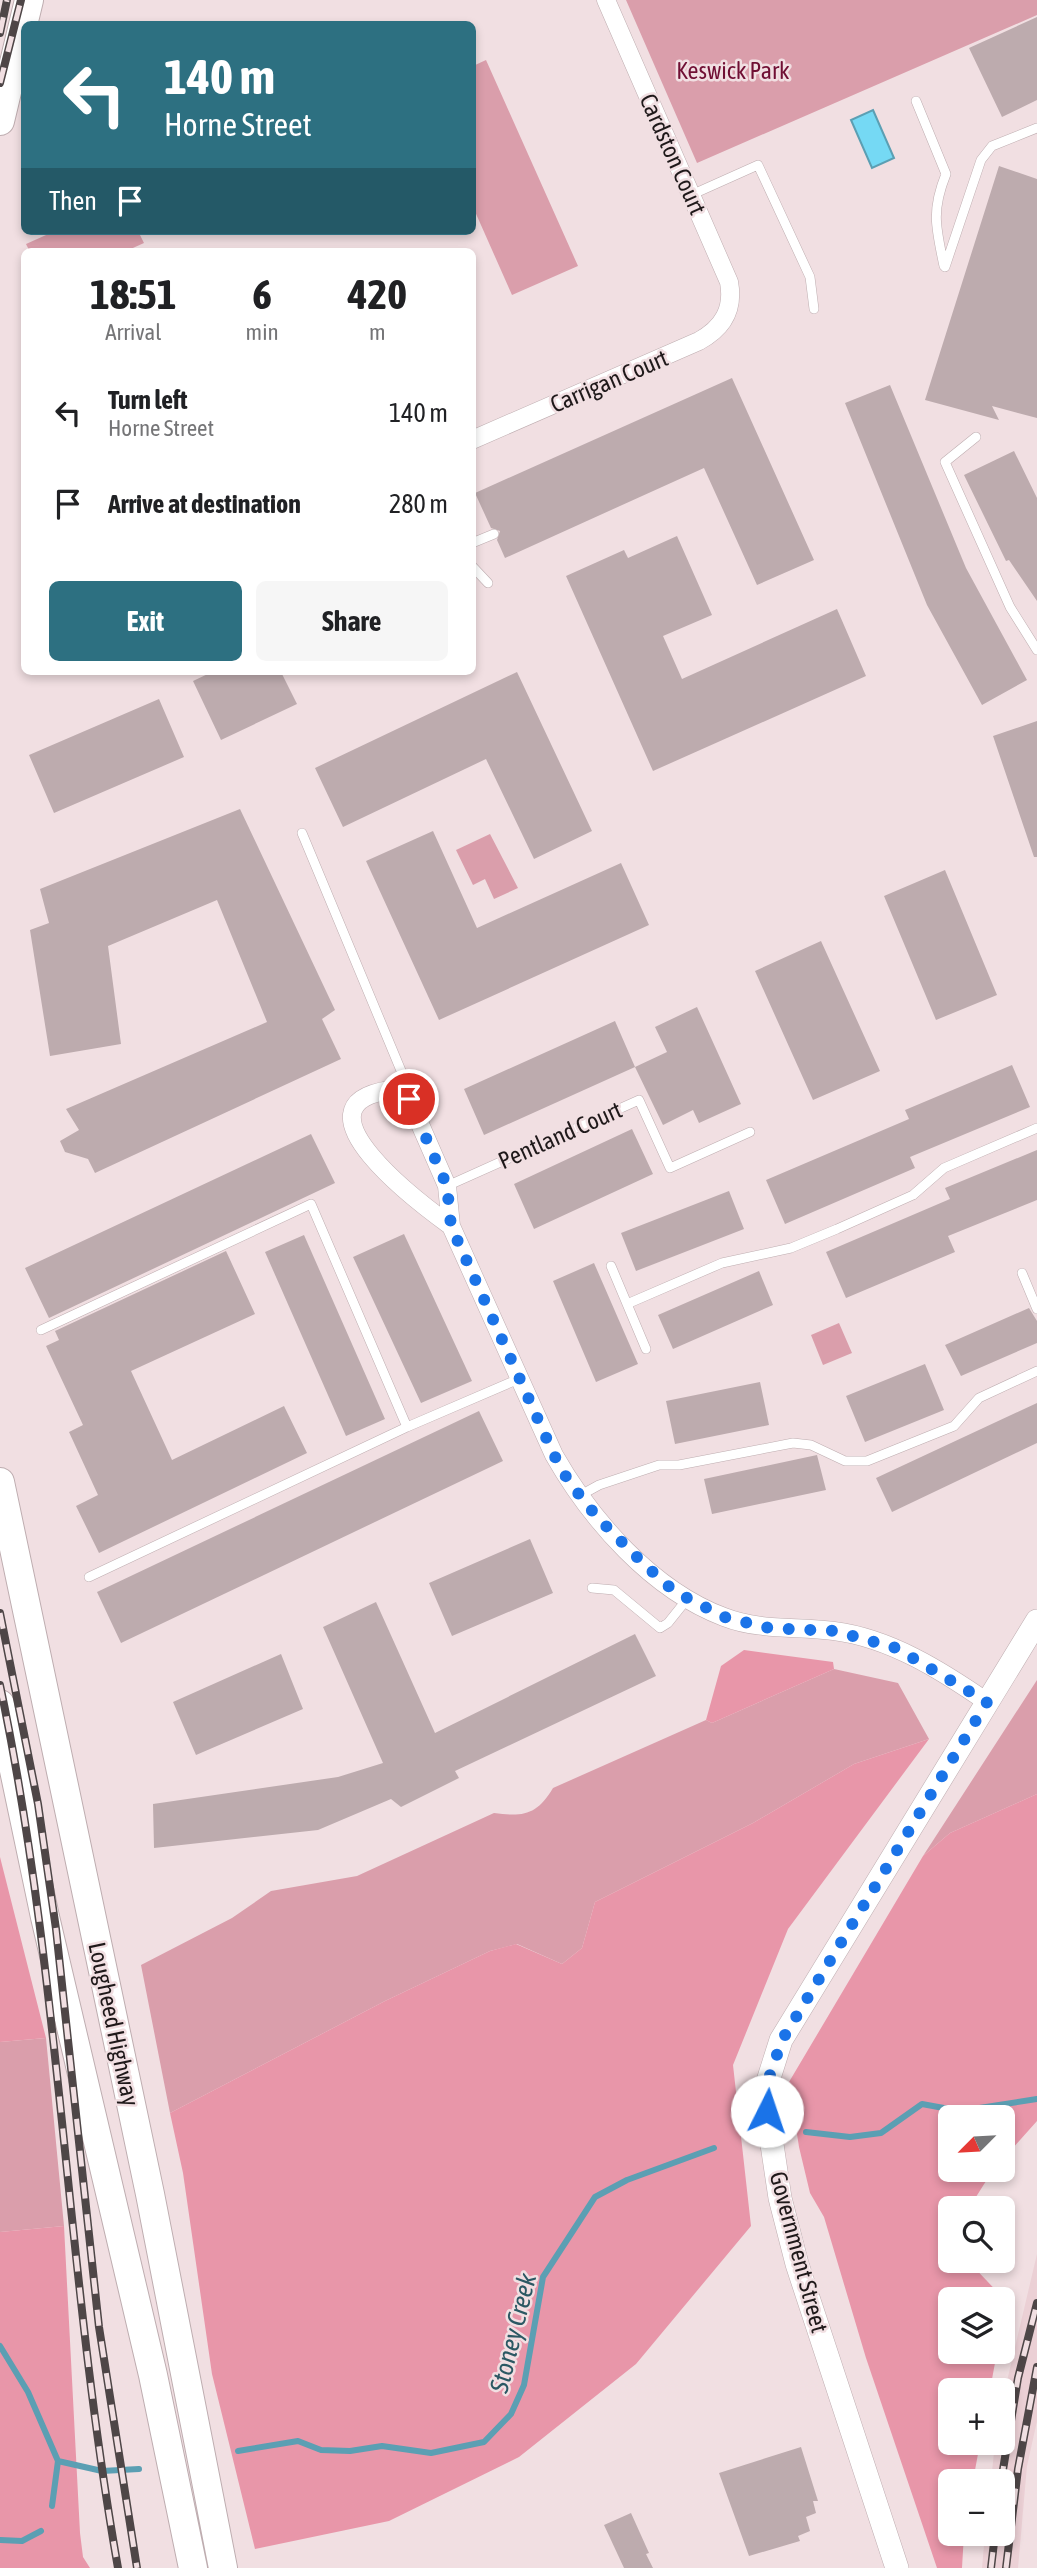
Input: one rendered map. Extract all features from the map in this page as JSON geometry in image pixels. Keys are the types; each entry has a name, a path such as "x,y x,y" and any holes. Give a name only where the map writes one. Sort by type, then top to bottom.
{"main road":[{"path":"24,21 29,0"},
{"path":"0,121 21,33"},
{"name":"Lougheed Highway","path":"0,1482 150,2194 223,2568"},
{"name":"Lougheed Highway","path":"0,1704 45,1917 144,2335 193,2568"}],"street":[{"name":"Cardston Court","path":"606,0 729,282 729,310"},
{"name":"Carrigan Court","path":"476,440 699,341 718,328 729,310"},
{"path":"451,1226 373,1161 355,1133 355,1108 358,1102 370,1093 390,1090 409,1099 447,1186 451,1226 522,1378 554,1455 579,1496 637,1558 674,1591 724,1617 769,1628 835,1631 896,1648 987,1702"},
{"name":"Government Street","path":"897,2568 797,2264 780,2198 767,2111 768,2081 782,2040 1037,1621"}],"lane":[{"path":"916,101 946,174 937,198 934,222 945,267 981,160 992,146 1037,128"},
{"path":"691,195 758,165 810,277 814,309"},
{"path":"976,437 945,462 1010,607 1037,650"},
{"path":"476,542 494,534"},
{"path":"476,570 488,583"},
{"path":"302,833 402,1073 409,1099"},
{"name":"Pentland Court","path":"447,1186 639,1100 670,1168 750,1132"},
{"path":"627,1304 729,1260 792,1248 837,1229 913,1195 944,1168 1037,1128"},
{"path":"41,1330 311,1204 407,1426"},
{"path":"611,1266 646,1349"},
{"path":"1022,1273 1037,1309"},
{"path":"579,1496 599,1485 659,1465 679,1465 793,1443 811,1445 845,1461 867,1461 954,1426 979,1398 1037,1371"},
{"path":"89,1577 407,1426 522,1378"},
{"path":"592,1588 614,1590 660,1628 668,1623 688,1598"}],"shaded area":[{"path":"744,1650 833,1662 834,1669 712,1723 706,1720 721,1666"},
{"path":"929,1739 788,1929 733,2065 751,2226 636,2364 519,2457 389,2521 255,2549 212,2374 183,2173 170,2113 385,2001 490,1951 516,1944 562,1964 582,1948 595,1902 753,1823 854,1764"},
{"path":"1037,1794 1037,2121 1015,2146 1015,2105 938,2105 938,2182 985,2182 977,2196 938,2196 938,2273 979,2273 993,2287 938,2287 938,2364 995,2364 992,2378 938,2378 938,2455 978,2455 975,2469 938,2469 938,2546 963,2546 962,2568 937,2568 866,2358 824,2217 810,2193 799,2147 789,2082 923,1856 950,1833"},
{"path":"0,1857 46,2038 0,2042"},
{"path":"64,2226 80,2533 83,2557 90,2568 0,2568 0,2232"},
{"path":"1037,2254 1037,2421 1027,2466 1018,2568 982,2568 984,2546 1015,2546 1015,2469 992,2469 994,2455 1015,2455 1015,2378 1008,2378 1011,2364 1015,2364 1015,2347"}],"green space":[{"name":"Keswick Park","path":"626,0 1037,0 1037,15 697,163"},
{"path":"486,60 578,266 512,295 476,214 476,65"},
{"path":"46,235 140,235 144,243 133,248 28,248 26,244"},
{"path":"490,834 518,888 494,899 485,879 473,885 456,850"},
{"path":"839,1323 852,1353 823,1365 811,1335"},
{"path":"834,1669 898,1683 929,1739 854,1764 753,1823 595,1902 582,1948 562,1964 517,1944 490,1951 385,2001 170,2113 141,1965 232,1918 271,1891 357,1876 494,1813 513,1815 528,1812 541,1804 553,1788 706,1720 712,1723"},
{"path":"1037,1680 1037,1794 950,1833 923,1856"},
{"path":"46,2038 64,2226 0,2232 0,2042"}],"water":[{"path":"873,110 894,158 872,168 851,120"}],"building":[{"path":"1037,17 1037,100 1002,117 969,48"},
{"path":"999,166 1037,179 1037,418 992,406 999,420 925,400"},
{"path":"732,378 814,560 757,585 704,468 505,558 497,540 500,531 491,528 476,493"},
{"path":"890,385 966,568 1027,680 982,705 927,605 845,403"},
{"path":"1014,451 1037,498 1037,601 1009,560 1006,561 964,475"},
{"path":"677,536 712,615 663,636 682,679 837,609 866,676 653,771 566,576 624,550 628,558"},
{"path":"517,672 592,831 534,859 486,759 343,827 315,768"},
{"path":"206,675 282,675 297,704 221,740 193,681"},
{"path":"159,699 184,757 54,813 29,755"},
{"path":"1037,721 1037,857 1034,857 993,736"},
{"path":"240,809 335,1010 322,1019 341,1059 95,1173 88,1159 65,1152 60,1141 79,1130 66,1109 267,1022 217,900 108,946 121,1044 50,1056 30,930 49,923 40,889"},
{"path":"433,831 477,928 621,863 649,925 439,1020 366,861"},
{"path":"945,870 997,995 936,1020 884,896"},
{"path":"821,941 880,1071 813,1100 755,971"},
{"path":"697,1007 741,1104 699,1123 693,1110 663,1125 635,1067 667,1052 655,1027"},
{"path":"615,1021 635,1067 484,1135 464,1089"},
{"path":"1012,1065 1030,1107 910,1157 915,1168 785,1224 766,1180 909,1119 905,1110"},
{"path":"632,1129 653,1174 534,1229 514,1184"},
{"path":"311,1134 335,1183 49,1318 25,1268"},
{"path":"1037,1150 1037,1200 948,1236 955,1252 846,1298 826,1252 950,1199 945,1188"},
{"path":"729,1191 744,1229 636,1271 621,1233"},
{"path":"404,1234 472,1381 421,1403 353,1257"},
{"path":"304,1235 385,1419 346,1436 265,1252"},
{"path":"226,1251 255,1314 131,1371 172,1460 284,1406 307,1453 99,1553 76,1506 98,1495 69,1432 83,1425 46,1346 59,1340 55,1331"},
{"path":"594,1263 638,1364 596,1382 553,1281"},
{"path":"759,1271 773,1305 673,1349 658,1315"},
{"path":"1029,1308 1037,1321 1037,1343 961,1376 945,1345"},
{"path":"925,1364 944,1410 865,1442 846,1396"},
{"path":"760,1382 769,1425 675,1444 666,1401"},
{"path":"1037,1403 1037,1443 892,1512 876,1478"},
{"path":"479,1411 503,1461 121,1643 97,1592"},
{"path":"817,1455 826,1490 712,1514 704,1479"},
{"path":"530,1539 553,1593 452,1636 429,1583"},
{"path":"376,1602 435,1733 635,1634 656,1676 455,1771 459,1778 401,1807 391,1799 318,1830 154,1848 153,1804 338,1777 383,1763 323,1627"},
{"path":"281,1654 303,1709 196,1755 173,1702"},
{"path":"801,2447 818,2501 813,2501 816,2513 806,2517 810,2531 798,2536 800,2541 749,2556 719,2473"},
{"path":"631,2513 653,2568 624,2568 604,2525"}],"waterway":[{"name":"Stoney Creek","path":"806,2132 850,2137 881,2133 922,2104 960,2111 1037,2099"},
{"name":"Stoney Creek","path":"238,2451 298,2441 321,2450 350,2451 382,2446 431,2453 484,2442 511,2414 524,2385 543,2277 595,2197 627,2180 714,2148"},
{"name":"Stoney Creek","path":"0,2346 28,2392 58,2461 102,2471 139,2469"},
{"path":"52,2506 58,2461"},
{"path":"0,2540 22,2541 41,2531"}],"railway":[{"path":"0,33 7,0"},
{"path":"0,83 21,0"},
{"path":"0,1613 38,1804 56,1929 99,2327 137,2568"},
{"path":"0,1685 37,1904 86,2347 118,2568"},
{"path":"1003,2469 1018,2378 1037,2303"},
{"path":"1006,2568 1018,2469 1037,2367"},
{"path":"991,2568 994,2546"}],"route":[{"path":"409,1099 447,1186 451,1226 522,1378 554,1455 579,1496 619,1541 674,1591 724,1617 769,1628 835,1631 896,1648 953,1679 987,1702 782,2040 768,2081 767,2111"}]}
